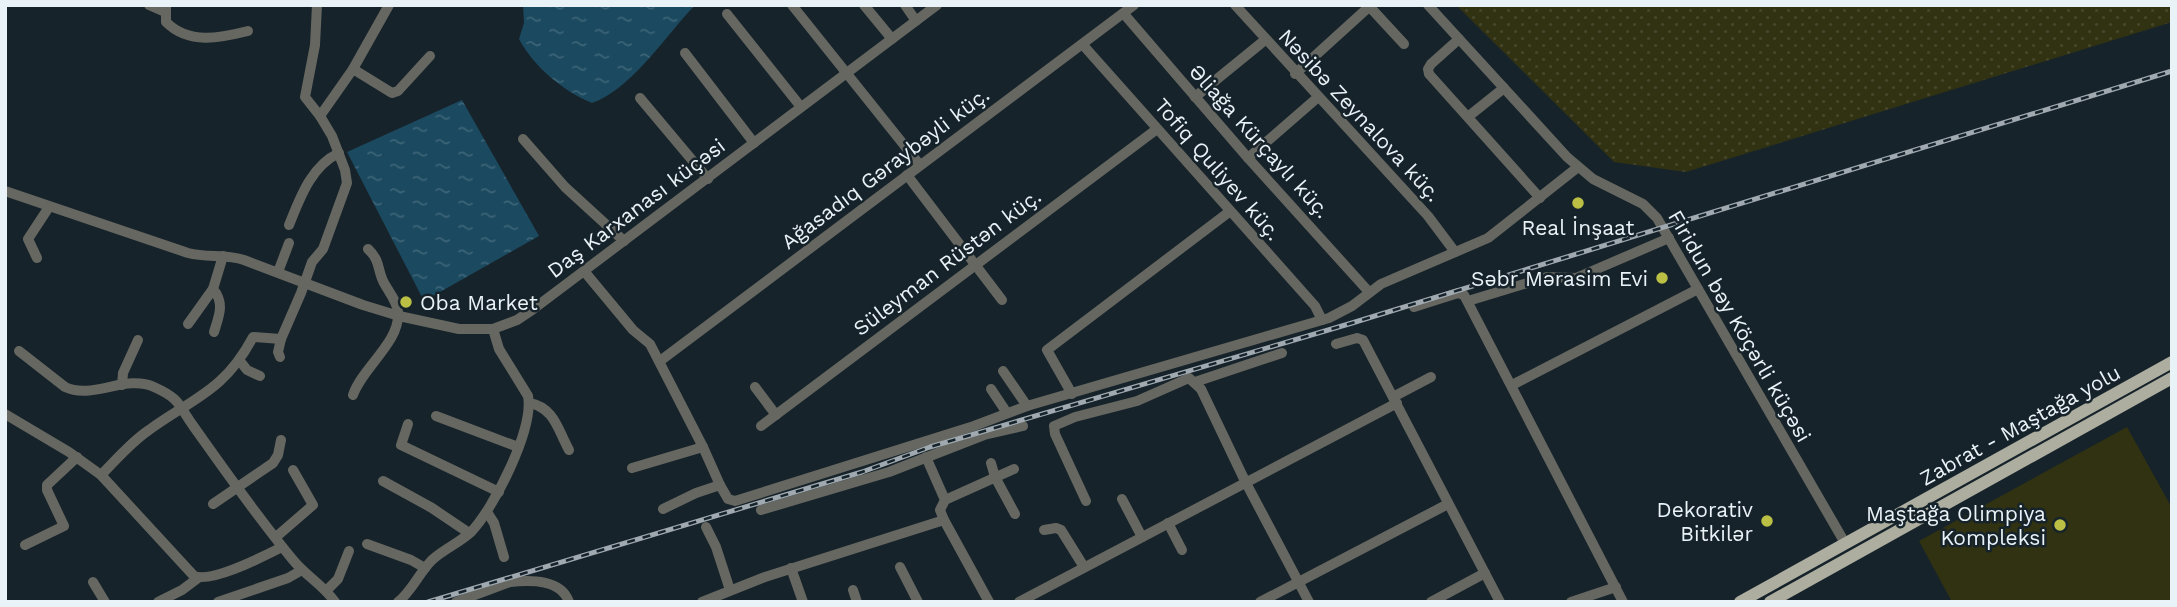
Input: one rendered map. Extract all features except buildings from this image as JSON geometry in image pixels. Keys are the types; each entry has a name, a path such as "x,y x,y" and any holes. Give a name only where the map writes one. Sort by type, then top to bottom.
{"main road":[{"name":"Zabrat - Maştağa yolu","path":"1740,602 2043,436 2129,394 2172,362"},
{"path":"1770,602 2120,407 2129,394 2172,378"},
{"path":"1844,543 1852,557"}],"street":[{"path":"149,5 165,9 166,22 171,27 196,37 223,38 248,31"},
{"path":"280,357 278,352 281,339 312,262 323,249 345,193 347,178 339,153 320,116 307,102 304,92 315,45 317,5"},
{"path":"320,116 353,69 389,5"},
{"path":"792,5 920,165"},
{"path":"864,5 892,39"},
{"path":"905,5 916,21"},
{"name":"Daş Karxanası küçəsi","path":"5,191 188,253 211,258 223,256 244,260 398,316 459,329 493,329 517,320 532,310 937,5"},
{"name":"Ağasadıq Gəraybəyli küç.","path":"660,361 1133,5"},
{"name":"Nəsibə Zeynalova küç.","path":"1235,5 1317,98 1428,216 1455,252"},
{"name":"Firidun bəy Köçərli küçəsi","path":"1428,5 1578,167 1593,179 1650,209 1844,543"},
{"path":"1296,74 1369,6 1404,44"},
{"path":"727,14 801,107"},
{"name":"Əliağa Kürçaylı küç.","path":"1124,14 1248,158 1369,292"},
{"path":"1459,39 1428,69 1540,198"},
{"path":"1195,97 1265,40"},
{"name":"Tofiq Quliyev küç.","path":"1083,45 1314,306 1322,320"},
{"path":"685,53 754,143"},
{"path":"353,69 392,93 398,91 430,56"},
{"path":"1469,116 1504,88"},
{"path":"640,98 708,179"},
{"path":"1248,158 1317,98"},
{"name":"Süleyman Rüstən küç.","path":"761,426 1157,129"},
{"path":"523,139 565,187 624,241"},
{"path":"289,225 299,200 317,169 339,153"},
{"path":"584,271 633,330 646,339 660,361 720,485 728,499 735,501 1027,406 1343,312 1369,292 1496,233 1578,167"},
{"path":"907,175 1002,300"},
{"path":"37,258 28,239 49,207"},
{"path":"1072,394 1047,350 1229,212"},
{"path":"1468,301 1547,276 1576,278 1669,238"},
{"path":"278,272 289,243"},
{"path":"352,395 361,377 388,343 398,316 397,308 382,280 379,263 368,249"},
{"path":"188,324 213,289 223,256"},
{"path":"213,289 219,296 221,305 214,332"},
{"path":"1512,385 1698,289"},
{"path":"1414,307 1458,293 1468,301 1623,602"},
{"path":"398,602 425,568 469,533 487,512 499,492 518,447 526,424 529,403 524,388 499,349 493,329"},
{"path":"101,475 149,430 213,388 240,361 253,337 281,339"},
{"path":"1336,344 1357,338 1363,340 1500,602"},
{"path":"122,385 122,373 138,340"},
{"path":"19,351 72,391 136,382 152,386 176,398 282,547 302,570 327,590 335,602"},
{"path":"1195,382 1282,353"},
{"path":"240,361 247,370 260,376"},
{"path":"1003,371 1027,406"},
{"path":"1086,501 1054,426 1074,417 1157,394 1189,377 1201,389 1308,602"},
{"path":"1018,602 1395,400 1431,377"},
{"path":"755,387 776,415"},
{"path":"991,389 1007,413"},
{"path":"529,403 541,405 548,410 569,450"},
{"path":"5,414 78,457 101,475 169,551 198,578"},
{"path":"436,416 518,447"},
{"path":"408,424 401,445 499,492"},
{"path":"761,510 889,472 984,435 1023,426"},
{"path":"213,504 276,460 281,440"},
{"path":"632,468 703,447"},
{"path":"25,545 64,526 47,485 78,457"},
{"path":"926,457 945,500"},
{"path":"991,463 995,477 1015,514"},
{"path":"989,602 940,510 945,500 1014,468"},
{"path":"276,537 313,505 293,470"},
{"path":"383,481 432,508 469,533"},
{"path":"663,509 720,485"},
{"path":"1122,499 1142,537"},
{"path":"1260,602 1448,504"},
{"path":"487,512 494,523 504,557"},
{"path":"702,602 791,568 944,520"},
{"path":"1168,523 1182,550"},
{"path":"706,527 716,547 724,595"},
{"path":"1044,530 1061,530 1084,567"},
{"path":"367,544 425,568"},
{"path":"158,602 198,578 231,569 282,547"},
{"path":"327,590 338,579 349,551"},
{"path":"900,567 918,602"},
{"path":"791,568 803,602"},
{"path":"218,602 288,578 302,570"},
{"path":"1431,602 1485,573"},
{"path":"456,602 519,581 560,587 569,602"},
{"path":"93,582 105,602"},
{"path":"1571,602 1616,587"},
{"path":"853,590 856,602"}],"shaded area":[{"path":"1456,5 2172,5 2172,22 1686,172 1614,162"},
{"name":"Maştağa Olimpiya Kompleksi","path":"2127,427 2172,508 2172,602 1952,602 1919,541"}],"water":[{"path":"523,5 695,5 635,74 607,96 592,103 570,92 550,77 525,49 519,39 524,23"},
{"path":"462,100 539,236 424,301 347,152"}],"railway":[{"path":"428,602 862,472 930,447 1352,323 2172,71"}],"place":[{"name":"Real İnşaat","path":"1578,203"},
{"name":"Səbr Mərasim Evi","path":"1662,278"},
{"name":"Oba Market","path":"406,302"},
{"name":"Dekorativ Bitkilər","path":"1767,521"},
{"name":"Maştağa Olimpiya Kompleksi","path":"2060,525"}]}
